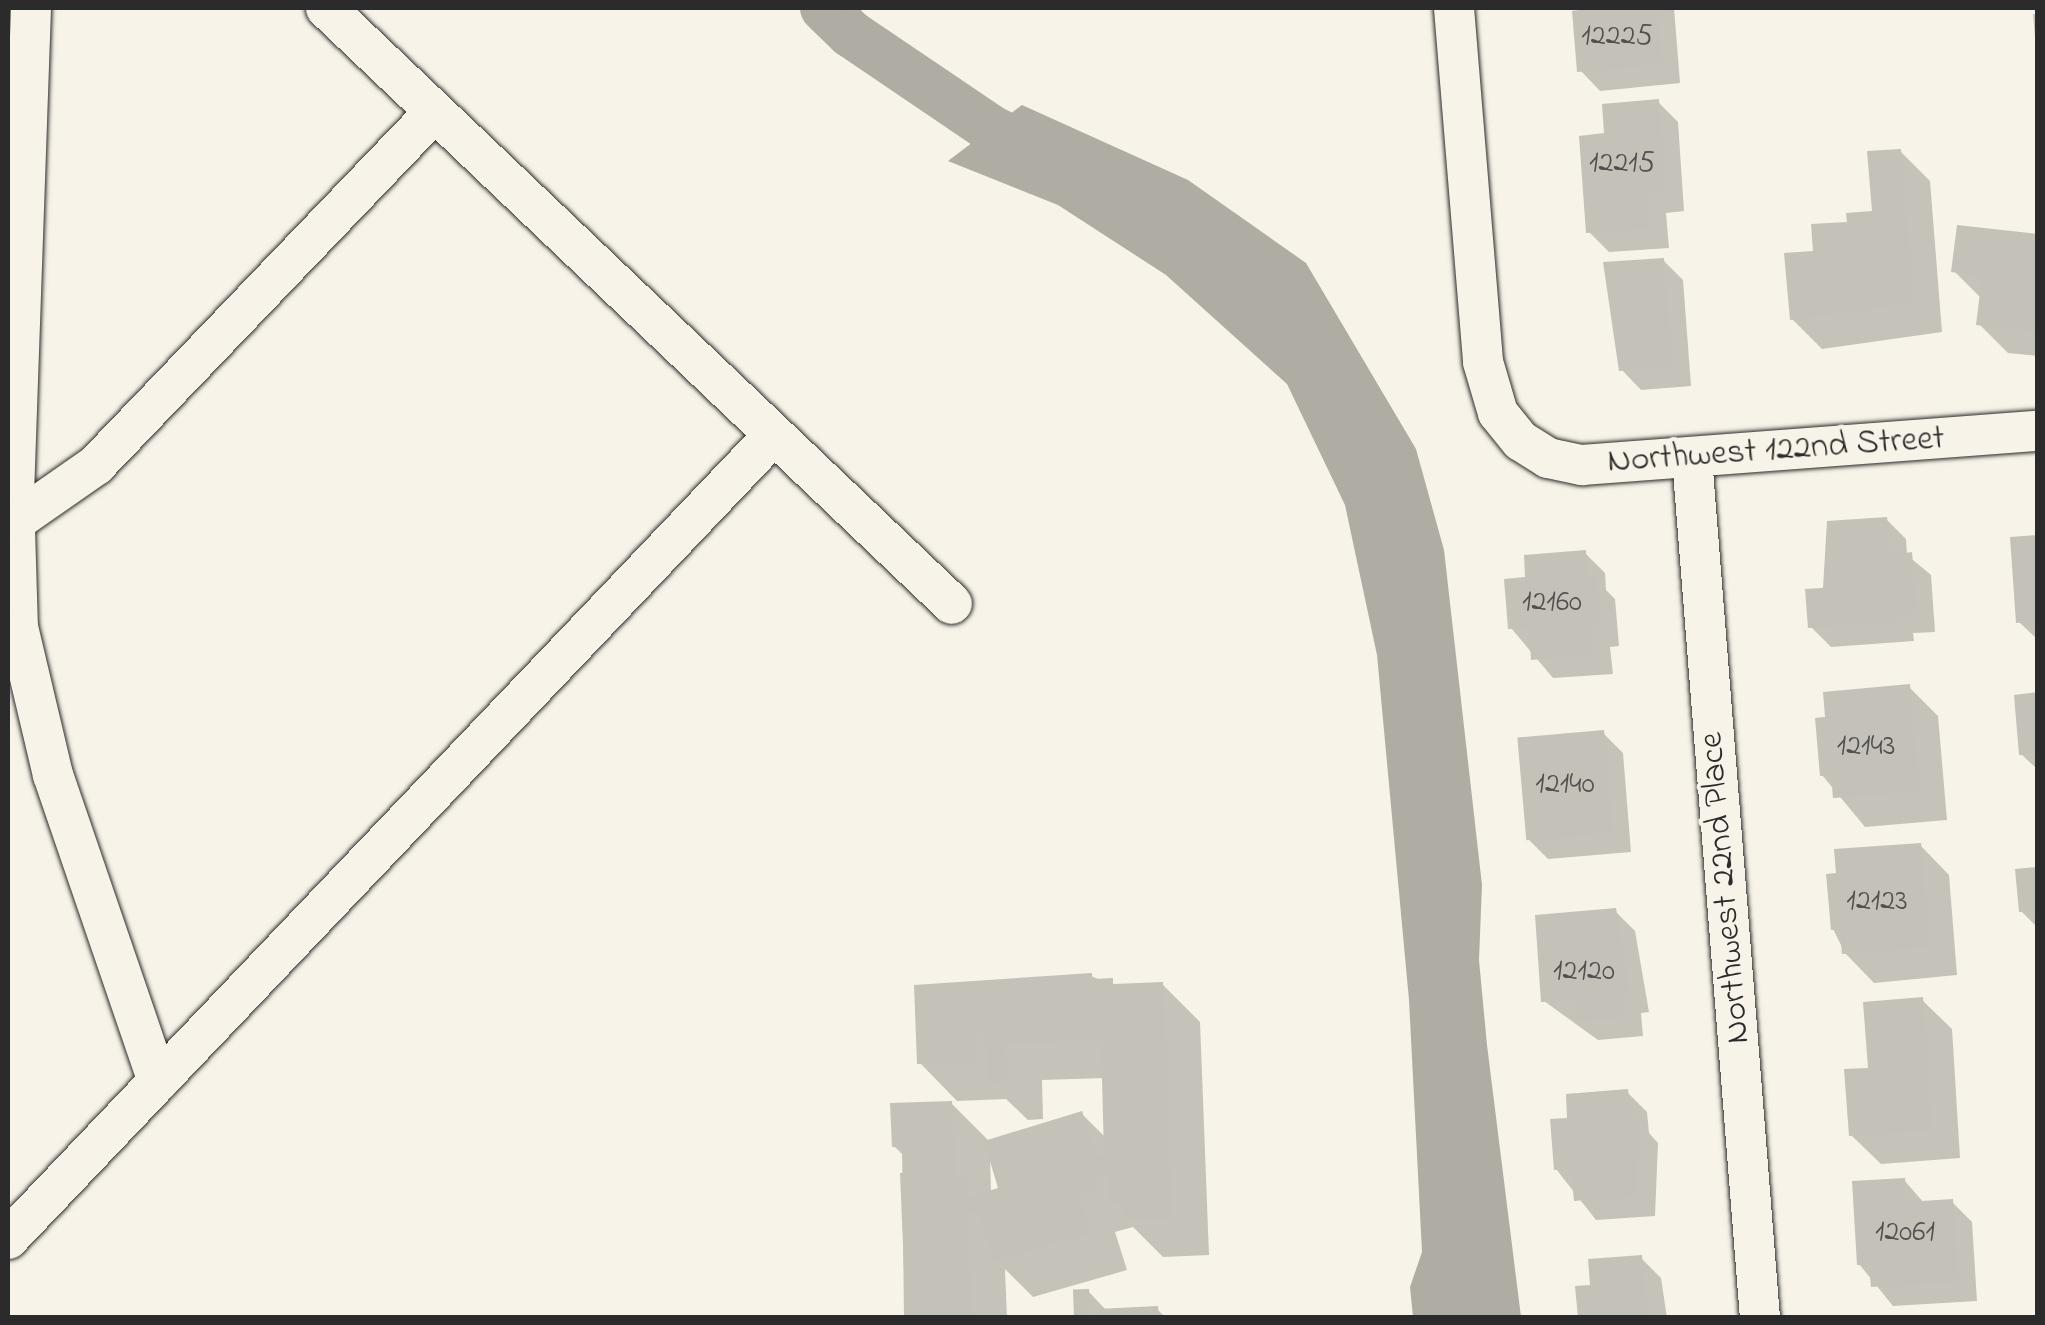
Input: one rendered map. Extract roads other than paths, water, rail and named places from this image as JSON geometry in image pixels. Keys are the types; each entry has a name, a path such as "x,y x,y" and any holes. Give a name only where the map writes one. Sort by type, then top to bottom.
{"street":[{"path":"31,8 14,523 23,727 158,1082"},
{"path":"326,8 952,604"},
{"name":"Northwest 122nd Street","path":"1454,8 1483,362 1498,413 1521,441 1572,464 2038,431"},
{"path":"14,523 96,465 434,112"},
{"path":"8,1239 774,435"},
{"name":"Northwest 22nd Place","path":"1692,458 1760,1318"}],"waterway":[{"path":"824,8 851,34 993,130 1050,159"}]}
